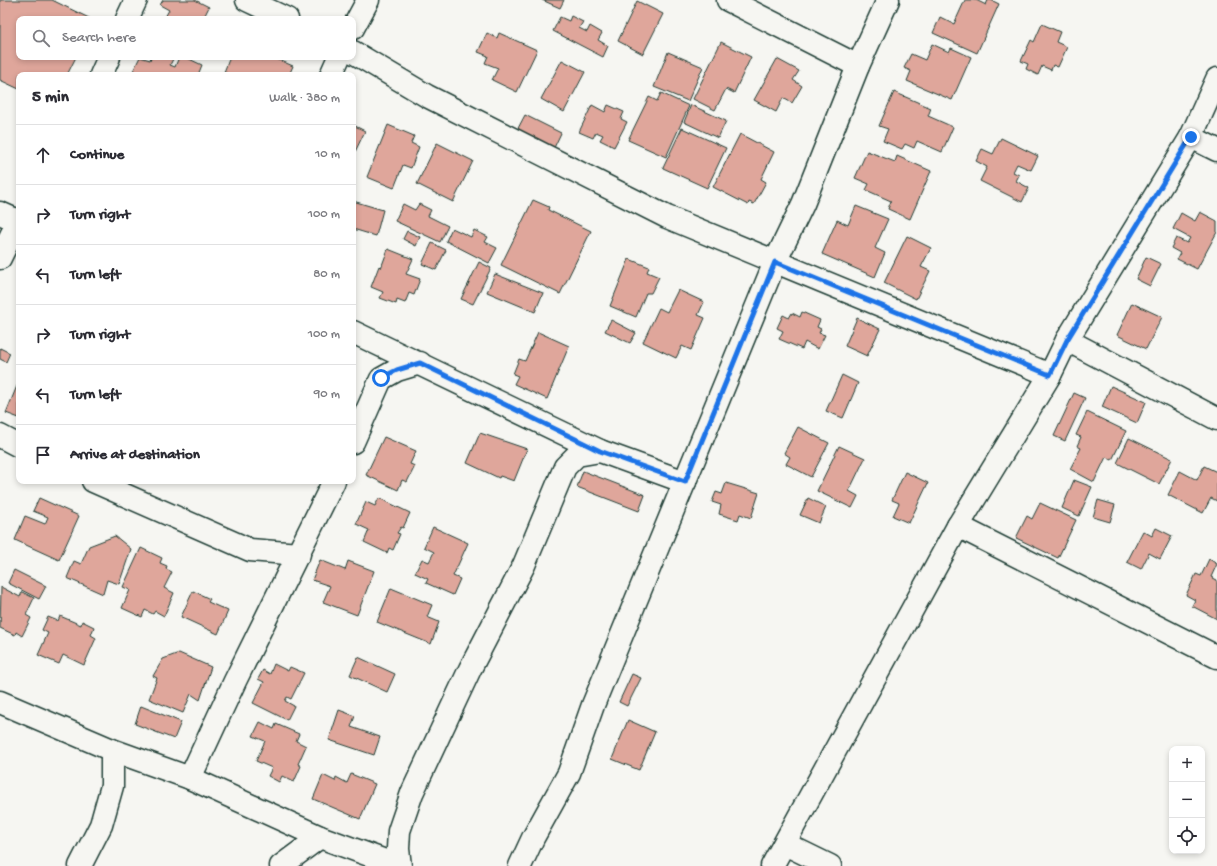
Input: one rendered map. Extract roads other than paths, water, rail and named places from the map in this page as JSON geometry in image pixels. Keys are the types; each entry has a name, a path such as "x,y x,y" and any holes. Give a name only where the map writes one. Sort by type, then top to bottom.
{"street":[{"path":"128,16 136,0"},
{"path":"247,0 281,16"},
{"path":"356,22 368,0"},
{"path":"728,0 858,66"},
{"path":"520,866 532,838 570,773 593,705 775,262 803,204 858,66 888,0"},
{"path":"356,54 426,96 667,216 1050,375"},
{"path":"102,72 108,60"},
{"path":"332,72 338,60"},
{"path":"772,866 958,526 1050,375 1067,340 1191,137 1217,79"},
{"path":"1191,137 1217,150"},
{"path":"0,258 12,218"},
{"path":"356,333 600,451 685,482"},
{"path":"1067,340 1217,419"},
{"path":"356,435 381,378 397,370 420,363"},
{"path":"0,436 16,444"},
{"path":"0,702 112,750 190,778 320,836 400,866 398,849 399,831 412,793 470,669 524,565 565,467 577,456 600,451"},
{"path":"108,484 128,488 250,550 299,554"},
{"path":"190,778 235,681 333,484"},
{"path":"958,526 1217,657"},
{"path":"80,866 103,819 112,786 112,750"},
{"path":"281,866 320,836"},
{"path":"785,844 830,866"}]}
